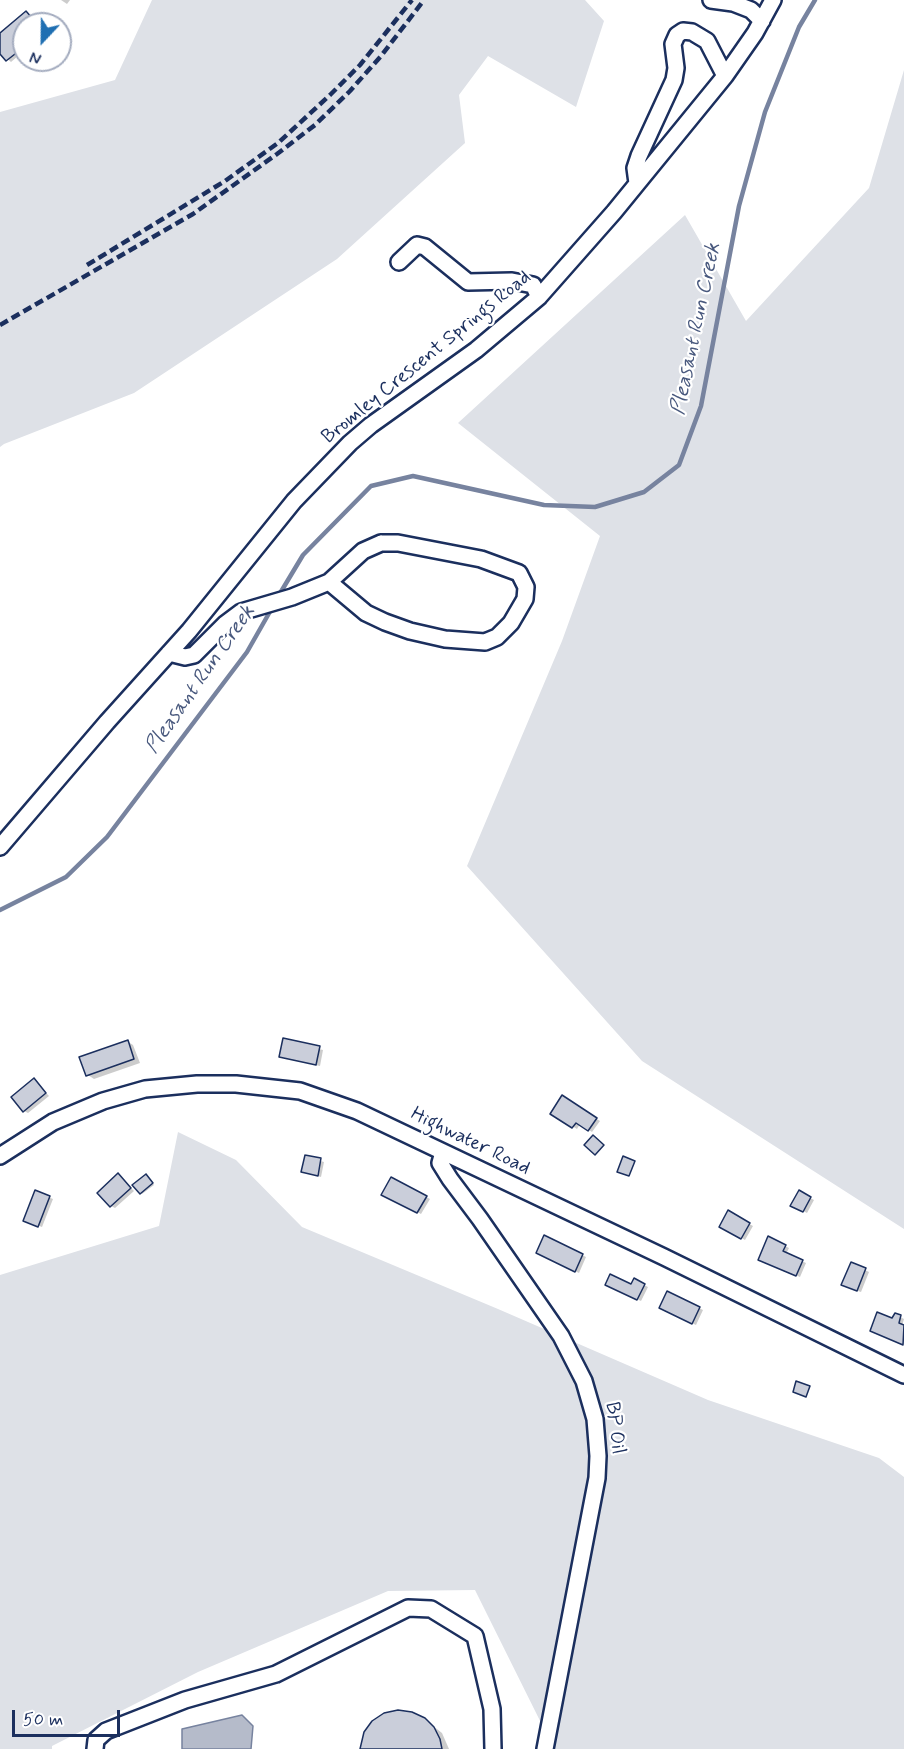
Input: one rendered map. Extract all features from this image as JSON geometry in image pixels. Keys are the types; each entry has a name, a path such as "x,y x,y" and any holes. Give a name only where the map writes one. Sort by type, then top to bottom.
{"street":[{"path":"711,0 742,6 751,10 762,21"},
{"name":"Bromley Crescent Springs Road","path":"0,847 169,653 294,501 350,443 371,425 476,350 539,297 637,183 724,76 762,21 772,0"},
{"path":"637,183 635,168 639,156 674,80 676,68 673,44 677,35 683,31 692,32 707,41 724,76"},
{"path":"399,262 417,245 425,247 468,282 512,281 533,285 539,297"},
{"path":"169,653 185,657 194,655 240,612 292,597 329,582 363,551 381,543 398,543 481,559 519,573 526,587 525,598 511,623 497,637 485,642 474,642 410,631 385,622 366,613 329,582"},
{"name":"Highwater Road","path":"0,1156 52,1122 103,1101 145,1089 197,1084 236,1084 300,1091 357,1111 685,1266 904,1374"},
{"name":"BP Oil","path":"443,1152 440,1163 450,1179 561,1336 584,1380 595,1419 597,1478 545,1749"},
{"path":"95,1749 96,1740 106,1731 185,1700 276,1674 408,1608 432,1609 475,1636 492,1709 493,1749"}],"shaded area":[{"path":"152,0 585,0 604,21 576,107 488,56 459,95 465,143 337,259 134,393 0,447 0,112 115,80"},
{"path":"904,70 904,1229 642,1061 467,866 562,641 600,536 458,423 685,215 746,321 869,188"},
{"path":"178,1132 236,1160 302,1227 708,1400 879,1458 904,1477 904,1749 554,1749 475,1590 388,1591 198,1672 52,1746 52,1749 0,1749 0,1275 159,1226"}],"water":[{"path":"242,1715 253,1726 251,1749 182,1749 182,1729"}],"building":[{"path":"12,23 12,56 6,61 0,54 0,33"},
{"path":"283,1038 320,1046 316,1065 279,1057"},
{"path":"128,1040 134,1059 86,1076 79,1057"},
{"path":"34,1078 46,1093 23,1112 11,1097"},
{"path":"562,1095 597,1118 588,1131 576,1123 572,1128 550,1114"},
{"path":"593,1135 604,1145 595,1155 584,1145"},
{"path":"305,1155 321,1158 318,1176 301,1172"},
{"path":"623,1156 635,1161 629,1176 617,1172"},
{"path":"118,1173 131,1188 110,1207 97,1193"},
{"path":"146,1174 153,1183 140,1194 132,1185"},
{"path":"391,1177 427,1196 417,1213 381,1195"},
{"path":"35,1190 50,1196 38,1227 23,1221"},
{"path":"799,1190 811,1197 803,1212 790,1206"},
{"path":"728,1210 750,1223 741,1239 719,1227"},
{"path":"544,1235 583,1254 575,1272 536,1253"},
{"path":"768,1236 786,1245 783,1251 803,1260 796,1276 758,1260"},
{"path":"851,1262 866,1268 857,1291 841,1285"},
{"path":"610,1274 631,1284 634,1278 645,1284 637,1300 605,1285"},
{"path":"667,1291 700,1307 692,1324 659,1308"},
{"path":"877,1312 892,1318 895,1313 901,1315 899,1323 904,1325 903,1345 870,1331"},
{"path":"796,1381 810,1386 806,1397 793,1392"},
{"path":"398,1710 412,1712 425,1718 434,1727 442,1749 360,1749 364,1732 372,1721 384,1713"}],"waterway":[{"name":"Pleasant Run Creek","path":"279,595 303,555 371,486 413,476 544,505 595,507 644,492 679,465 701,406 739,206 765,112 799,27 815,0"},
{"name":"Pleasant Run Creek","path":"0,910 66,877 107,837 247,652 272,608"}],"railway":[{"path":"87,265 225,181 278,143 360,65 412,0"},
{"path":"0,325 193,214 315,125 381,56 424,0"}]}
